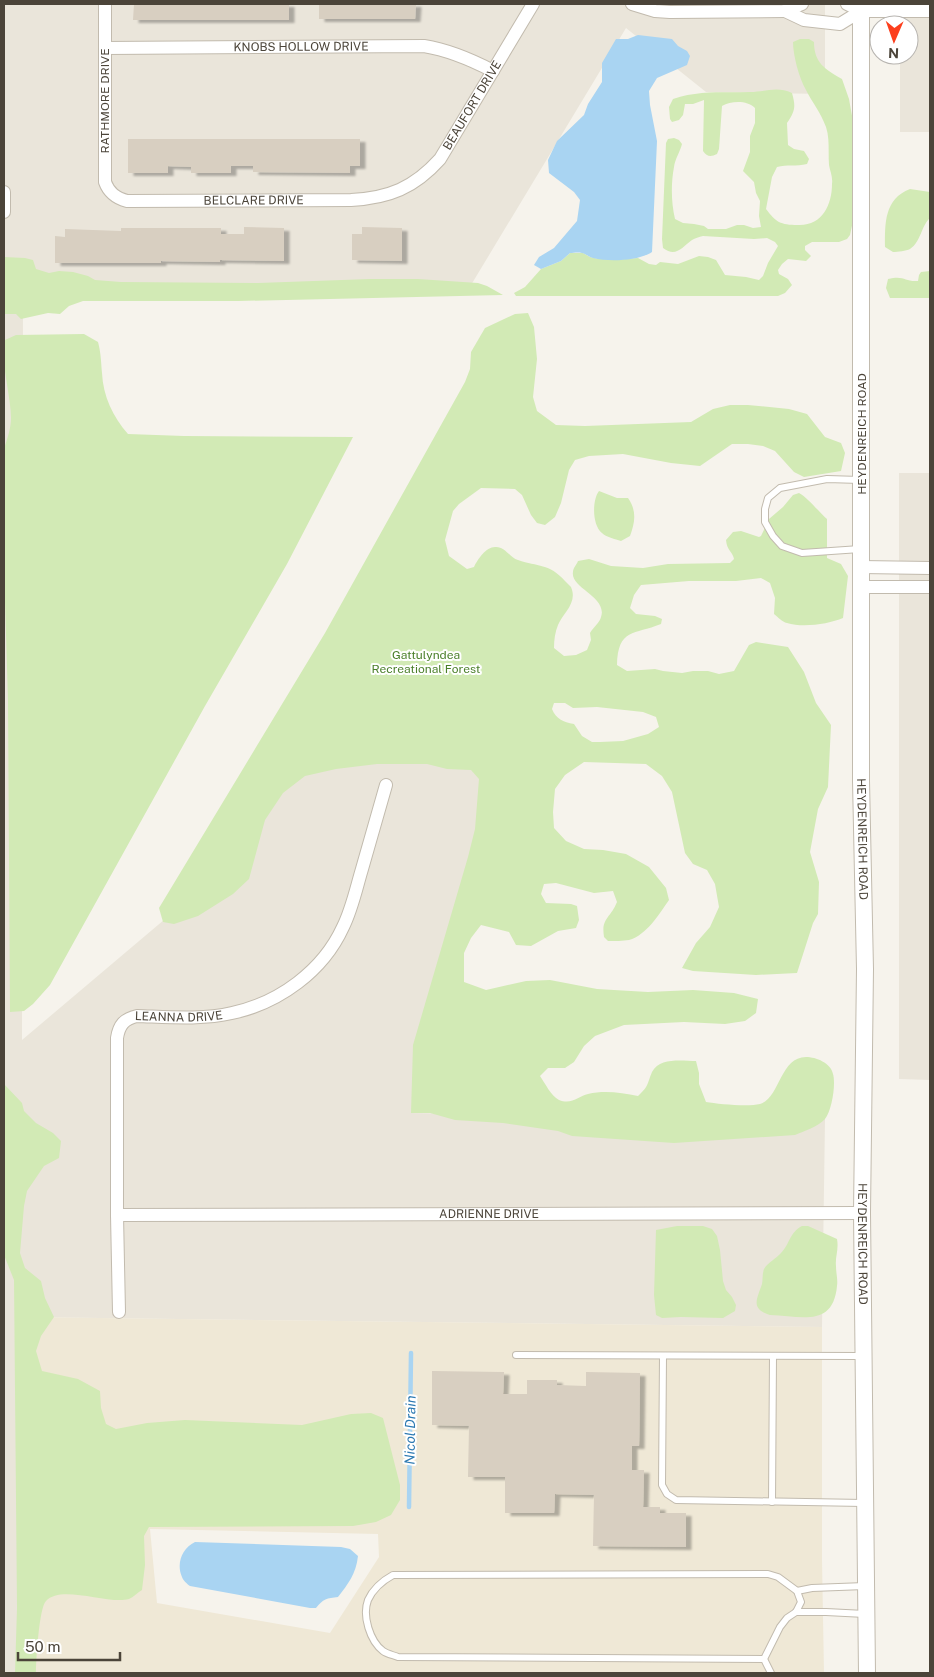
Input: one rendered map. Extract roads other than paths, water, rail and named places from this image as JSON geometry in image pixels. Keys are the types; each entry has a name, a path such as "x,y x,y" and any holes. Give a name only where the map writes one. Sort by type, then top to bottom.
{"street":[{"name":"RATHMORE DRIVE","path":"105,4 105,182 113,195"},
{"name":"BEAUFORT DRIVE","path":"395,192 420,178 440,159 533,4"},
{"path":"632,4 654,11 670,12 785,11 802,4"},
{"path":"785,11 804,20 840,24 856,6 930,11"},
{"name":"HEYDENREICH ROAD","path":"856,6 862,480 861,781 865,969 862,1213 867,1673"},
{"name":"KNOBS HOLLOW DRIVE","path":"105,48 424,46 455,53 493,71"},
{"path":"4,192 4,212"},
{"name":"BELCLARE DRIVE","path":"113,195 127,201 351,200 381,197 395,192"},
{"path":"861,567 930,568"},
{"path":"861,587 930,587"},
{"name":"LEANNA DRIVE","path":"119,1312 117,1216 118,1029 123,1022 137,1016 193,1017 231,1014 249,1009 287,991 311,971 330,949 343,928 386,785"},
{"name":"ADRIENNE DRIVE","path":"117,1216 862,1213"}],"lane":[{"path":"861,549 802,553 782,546 773,536 765,522 765,509 768,498 780,488 827,479 862,480"},
{"path":"516,1355 864,1356"},
{"path":"663,1356 662,1485 667,1494 676,1500 865,1503"},
{"path":"772,1356 772,1502"},
{"path":"764,1659 398,1657 384,1652 374,1641 368,1627 368,1602 381,1582 393,1576 768,1574 778,1576 797,1591 801,1602 796,1612"},
{"path":"797,1591 812,1588 866,1586"},
{"path":"764,1659 786,1618 796,1612 866,1614"},
{"path":"764,1659 771,1673"}],"water":[{"path":"638,35 672,39 678,46 687,51 690,56 687,65 657,78 649,91 657,141 652,252 631,259 615,260 593,258 583,253 570,253 561,261 541,269 534,265 539,257 554,248 577,221 580,200 574,192 549,173 548,160 557,141 584,115 588,104 602,82 602,63 616,39 628,39"},
{"path":"195,1542 341,1547 350,1549 358,1556 353,1573 338,1597 326,1600 316,1608 310,1608 190,1586 182,1577 180,1562 187,1548"}],"waterway":[{"name":"Nicol Drain","path":"409,1507 411,1353"}],"park label":[{"name":"Gattulyndea Recreational Forest","path":"426,662"}]}
